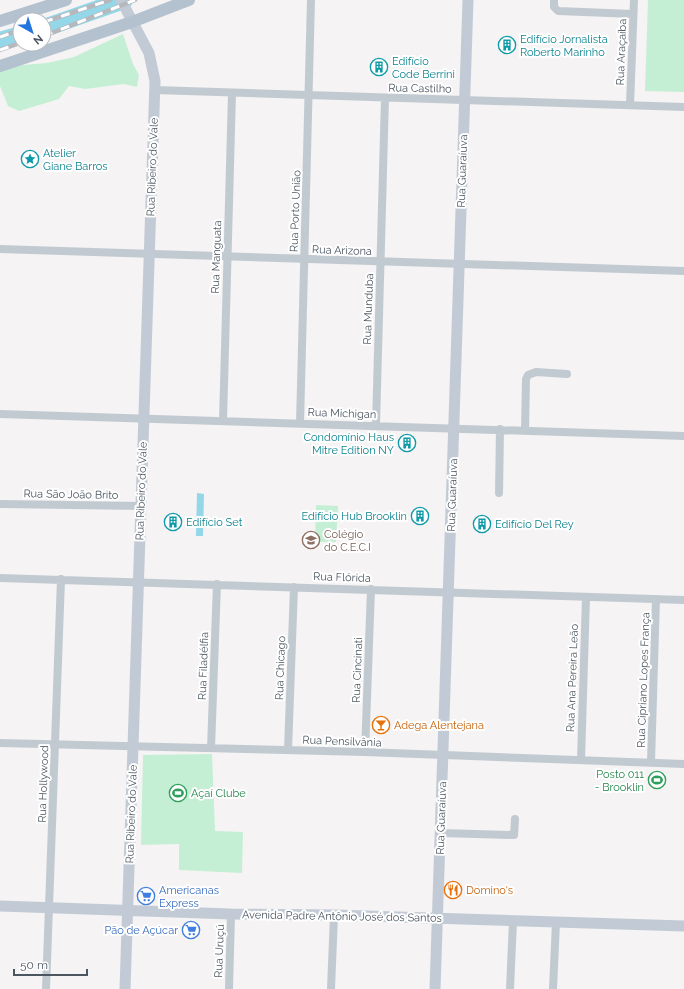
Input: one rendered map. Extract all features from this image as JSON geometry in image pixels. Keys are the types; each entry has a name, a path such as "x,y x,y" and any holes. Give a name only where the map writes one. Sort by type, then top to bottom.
{"main road":[{"path":"0,21 64,0"},
{"path":"0,66 129,17 189,0"}],"street":[{"name":"Rua Ribeiro do Vale","path":"121,0 149,54 154,69 155,90 125,989"},
{"name":"Rua Porto União","path":"300,423 311,0"},
{"name":"Rua Guaraíuva","path":"435,989 468,0"},
{"path":"554,0 554,8 558,11 633,14"},
{"name":"Rua Araçaíba","path":"630,105 634,0"},
{"name":"Rua Castilho","path":"155,90 684,107"},
{"name":"Rua Manguata","path":"223,421 232,93"},
{"name":"Rua Munduba","path":"376,425 385,98"},
{"name":"Rua Arizona","path":"0,249 304,260 684,271"},
{"path":"525,430 526,379 528,375 536,372 567,374"},
{"name":"Rua Michigan","path":"0,414 454,427 684,436"},
{"path":"499,493 500,429"},
{"name":"Rua São João Brito","path":"0,504 142,506"},
{"name":"Rua Flórida","path":"0,578 684,600"},
{"name":"Rua Hollywood","path":"46,989 61,579"},
{"name":"Rua Filadélfia","path":"211,748 217,584"},
{"name":"Rua Chicago","path":"288,750 294,587"},
{"name":"Rua Cincinati","path":"365,752 371,589"},
{"name":"Rua Ana Pereira Leão","path":"581,760 586,596"},
{"name":"Rua Cipriano Lopes França","path":"651,762 656,599"},
{"name":"Rua Pensilvânia","path":"0,743 55,743 133,747 365,752 684,764"},
{"path":"440,833 514,835 515,819"},
{"name":"Avenida Padre Antônio José dos Santos","path":"0,906 231,914 334,915 684,926"},
{"name":"Rua Uruçú","path":"229,989 231,914"},
{"path":"331,989 334,915"},
{"path":"510,989 513,921"},
{"path":"553,989 556,922"}],"green space":[{"path":"648,0 684,0 684,92 645,91"},
{"path":"123,34 133,64 139,75 137,87 124,84 85,89 69,86 59,99 19,111 8,106 0,86 0,67 47,63 74,57"},
{"path":"316,505 338,506 336,542 315,542"},
{"name":"Açaí Clube","path":"212,754 215,831 243,832 242,873 179,870 179,844 141,845 143,755"}],"water":[{"path":"197,493 204,494 203,536 196,536"}],"waterway":[{"path":"52,25 124,0"},
{"path":"0,41 12,37"}],"railway":[{"path":"52,19 110,0"},
{"path":"52,33 135,0"},
{"path":"0,37 12,33"},
{"path":"0,50 12,46"}],"place":[{"name":"Edifício Jornalista Roberto Marinho","path":"507,45"},
{"name":"Edifício Code Berrini","path":"379,67"},
{"name":"Atelier Giane Barros","path":"30,159"},
{"name":"Condomínio Haus Mitre Edition NY","path":"407,443"},
{"name":"Edifício Hub Brooklin","path":"420,516"},
{"name":"Edifício Set","path":"173,522"},
{"name":"Edifício Del Rey","path":"482,524"},
{"name":"Colégio do C.E.C.I","path":"311,540"},
{"name":"Adega Alentejana","path":"381,725"},
{"name":"Posto 011 - Brooklin","path":"657,780"},
{"name":"Açaí Clube","path":"178,793"},
{"name":"Domino's","path":"453,890"},
{"name":"Americanas Express","path":"146,896"},
{"name":"Pão de Açúcar","path":"191,930"}]}
